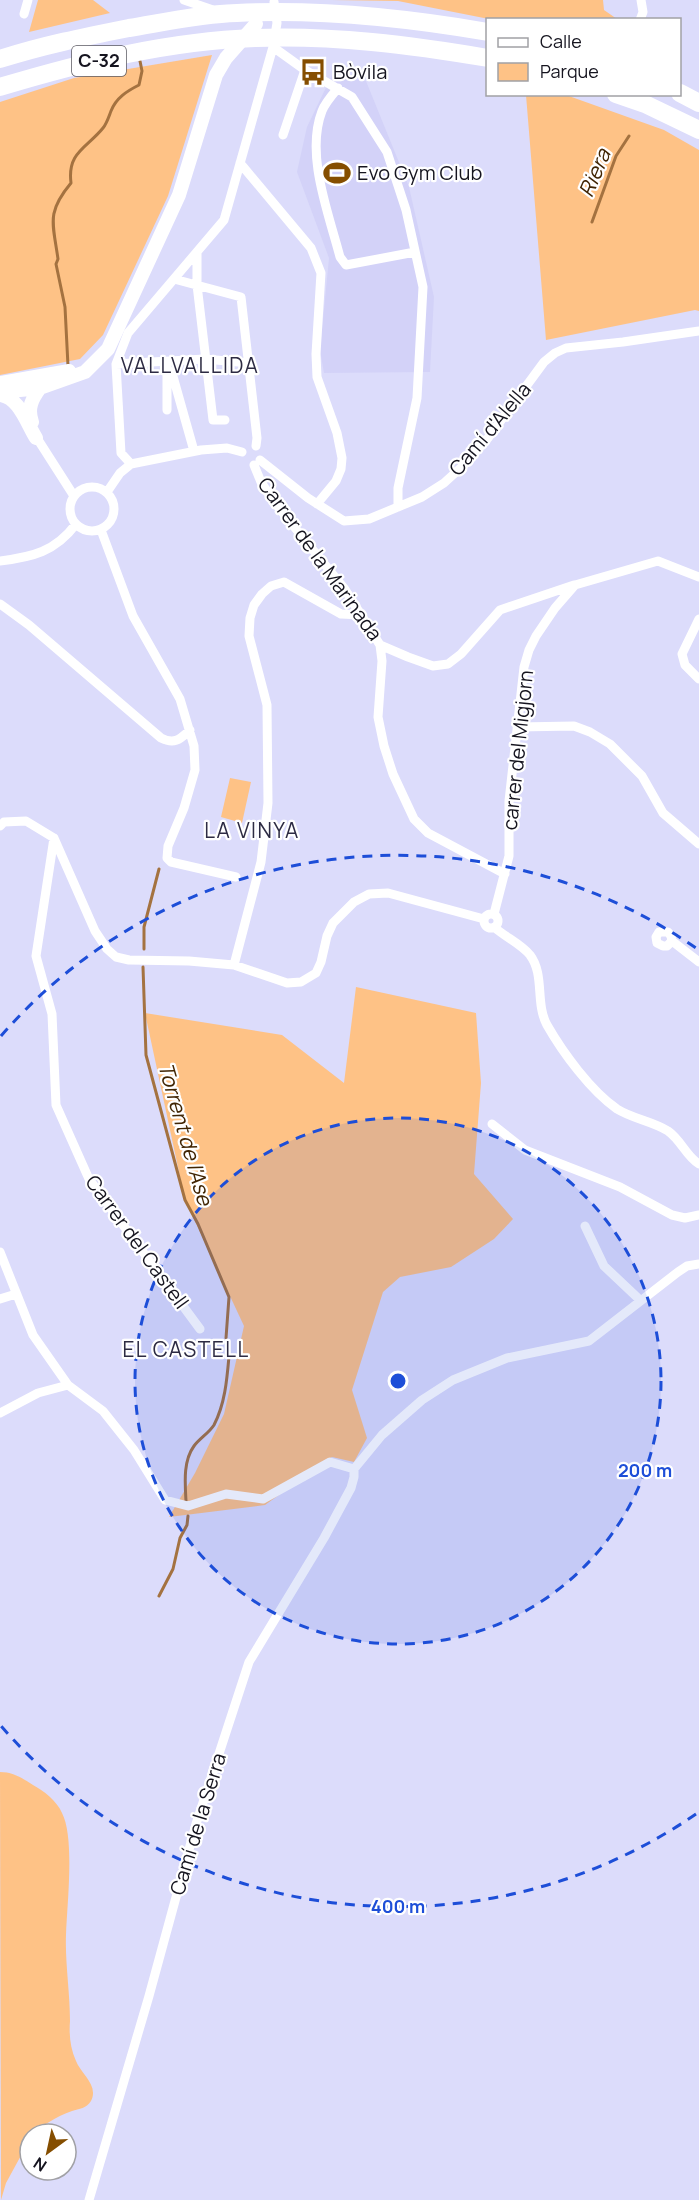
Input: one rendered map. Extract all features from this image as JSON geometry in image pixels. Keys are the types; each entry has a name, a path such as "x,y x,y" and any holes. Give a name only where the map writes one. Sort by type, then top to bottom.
{"highway":[{"name":"C-32","path":"0,59 46,44 184,9 425,21 486,32"},
{"name":"C-32","path":"0,87 50,72 122,55 200,43 255,38 315,38 412,45 486,58"},
{"path":"681,94 699,103"},
{"path":"622,96 645,104 699,130"}],"street":[{"path":"24,14 28,0"},
{"path":"641,0 643,12 641,18"},
{"path":"0,394 40,388 85,372 108,349 179,195 216,75 225,58 275,1"},
{"path":"131,464 121,453 116,363 128,333 224,220 273,47 277,23 275,1"},
{"path":"184,9 256,24"},
{"path":"273,47 304,70 352,97 387,152 406,210 423,287 420,374 398,488 398,507"},
{"path":"283,135 304,70"},
{"path":"340,90 323,109 319,121 315,154 340,258 346,265 415,252"},
{"path":"240,164 311,248 321,273 316,354 317,377 337,434 342,458 341,469 336,481 317,504"},
{"path":"197,253 197,285 213,420 225,420"},
{"path":"174,279 241,297 257,438 255,446"},
{"name":"Camí d'Alella","path":"257,462 344,521 369,519 422,497 444,483 488,438 544,362 555,353 573,347 699,331"},
{"path":"116,363 167,365 205,359 249,363"},
{"path":"36,438 29,415 16,396 20,390 25,384 45,380 96,362"},
{"path":"167,365 167,410"},
{"path":"167,365 172,373 194,452"},
{"path":"0,385 68,371"},
{"path":"0,385 11,385 20,390"},
{"path":"24,405 40,388"},
{"path":"0,394 24,405 36,438 74,496"},
{"path":"167,399 180,400"},
{"path":"248,446 255,446 261,451 257,462 244,462 242,452 248,446"},
{"path":"107,492 120,473 131,464 227,448 242,452"},
{"name":"Carrer de la Marinada","path":"257,462 261,482 274,502 344,588 380,645 433,666 448,664 461,654 500,610 574,585"},
{"path":"90,486 107,492 112,499 114,514 107,526 101,530 87,531 76,524 69,510 78,491 90,486"},
{"path":"0,561 32,557 63,540 76,524"},
{"path":"101,530 133,616 180,699 194,746 195,770 184,808 168,846 167,858 171,862 236,877"},
{"path":"574,585 658,561 699,577"},
{"path":"234,965 261,861 268,803 267,705 249,636 250,618 254,605 271,586 284,582 341,614 362,615"},
{"name":"carrer del Migjorn","path":"494,914 509,856 509,801 529,650 555,609 574,585"},
{"path":"0,604 52,644 161,738 169,742 180,740 190,730"},
{"path":"699,619 682,654 685,665 699,679"},
{"path":"380,645 382,661 378,717 393,774 414,819 428,833 505,874"},
{"path":"518,727 574,726 610,744 642,776 663,813 699,844"},
{"path":"0,826 4,822 26,821 54,838 95,931 107,949 116,957 151,962 189,961 234,965 287,983 301,982 316,973 333,923 354,902 369,894 388,893 484,919"},
{"name":"Carrer del Castell","path":"54,838 36,956 52,1014 56,1105 89,1179 200,1329"},
{"path":"494,927 497,919 494,914 488,914 484,919 484,924 494,927 532,958 538,975 542,1014 564,1050 584,1076 618,1109 673,1135 699,1164"},
{"path":"672,941 699,962"},
{"path":"492,1124 525,1150 620,1187 672,1215 685,1218 699,1215"},
{"path":"585,1226 604,1266 640,1300"},
{"path":"0,1252 33,1335 68,1385 103,1411 134,1450 165,1500 188,1506 226,1494 263,1499 330,1462 354,1469 382,1435 422,1400 453,1380 507,1358 589,1341 687,1266 699,1264"},
{"path":"0,1299 16,1294"},
{"path":"0,1413 38,1393 68,1385"},
{"name":"Camí de la Serra","path":"89,2200 149,1996 196,1824 249,1662 324,1538 351,1488 354,1469"}],"shaded area":[{"path":"332,75 366,81 409,187 434,297 430,372 324,373 320,350 329,258 297,172 307,127"}],"green space":[{"path":"38,0 93,0 110,13 29,32"},
{"path":"332,0 603,0 604,10 616,18 486,18 398,1"},
{"path":"212,55 168,196 103,335 80,359 0,375 0,102 74,78"},
{"path":"526,96 569,96 664,130 699,150 699,311 546,340"},
{"path":"230,778 251,782 242,823 221,817"},
{"path":"356,987 476,1013 481,1083 474,1174 513,1219 494,1239 451,1267 400,1277 383,1292 352,1390 367,1438 354,1462 332,1457 265,1505 169,1517 195,1473 224,1414 244,1326 185,1200 145,1013 282,1035 344,1083"},
{"path":"0,1772 17,1776 46,1793 60,1809 66,1824 69,1854 66,1946 70,2041 78,2066 93,2090 91,2101 85,2107 66,2113 50,2122 18,2122 18,2161 6,2183 1,2200"}],"waterway":[{"name":"Torrent de l'Ase","path":"68,366 65,307 56,264 58,259 53,219 58,202 71,183 72,164 75,157 103,128 113,106 119,99 139,85 142,71 140,61"},
{"name":"Riera","path":"592,222 616,156 629,136"},
{"name":"Torrent de l'Ase","path":"144,949 144,927 159,869"},
{"name":"Torrent de l'Ase","path":"143,967 146,1055 185,1200 198,1224 229,1297 226,1338"},
{"name":"Torrent de l'Ase","path":"186,1501 188,1458 194,1446 212,1428 218,1417 225,1391 229,1356"},
{"name":"Torrent de l'Ase","path":"159,1596 173,1569 188,1516"}],"place":[{"name":"Bòvila","path":"313,72"},
{"name":"Evo Gym Club","path":"337,173"}],"district":[{"name":"VALLVALLIDA","path":"190,366"},
{"name":"LA VINYA","path":"252,831"},
{"name":"EL CASTELL","path":"186,1350"}]}
